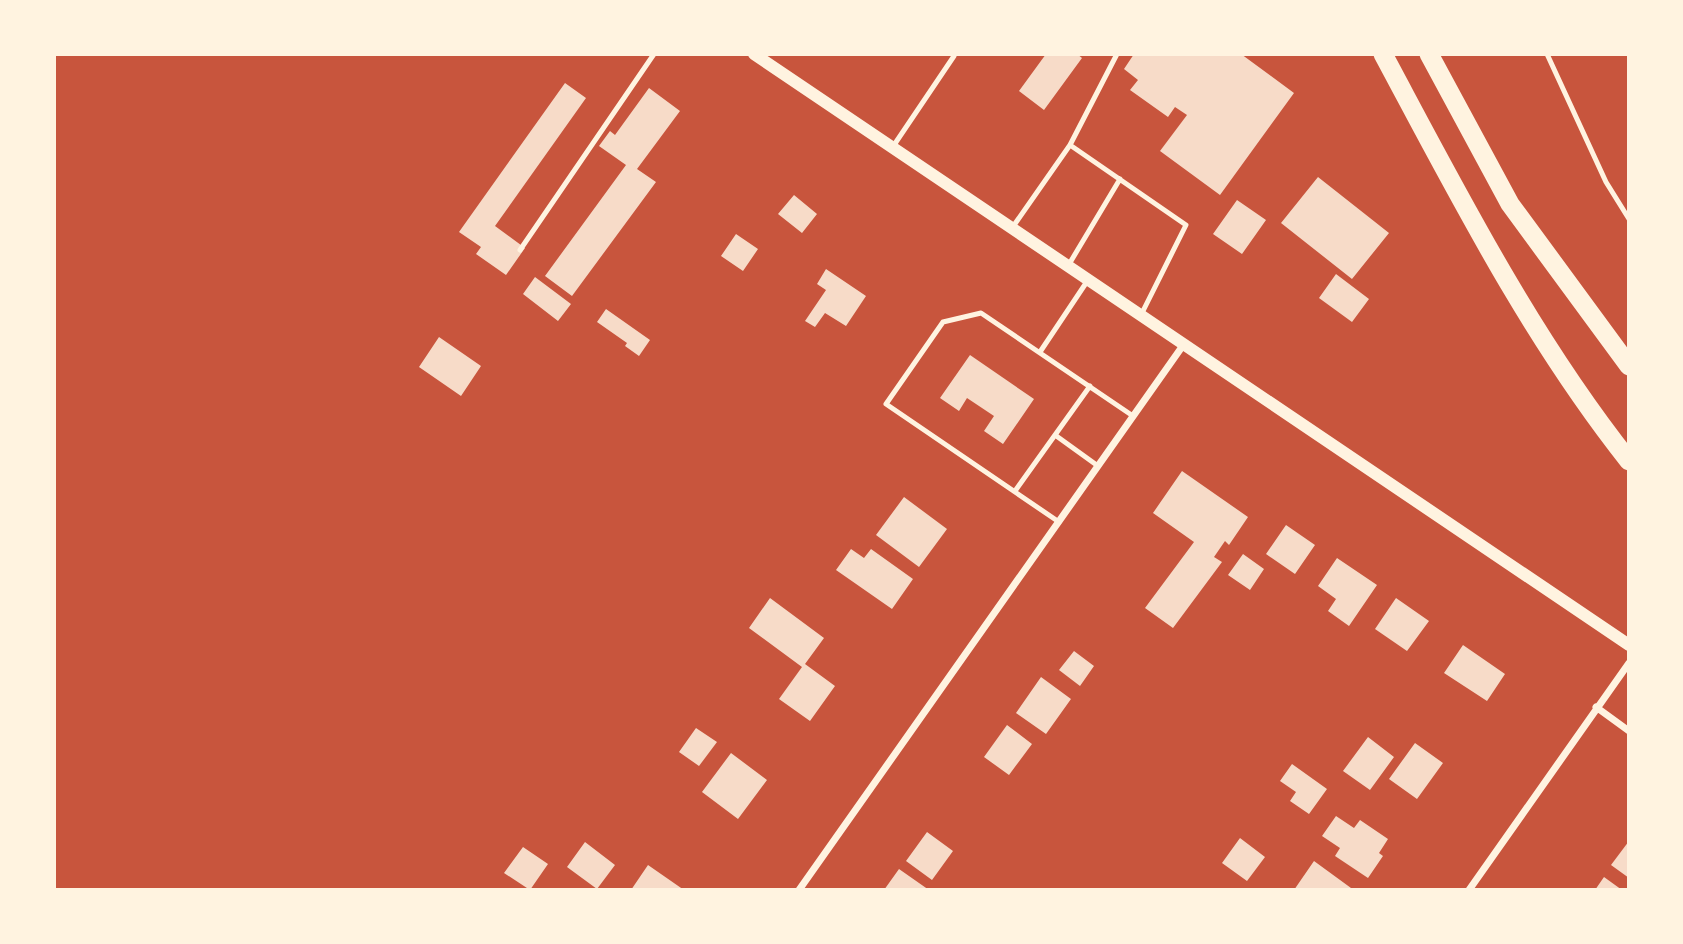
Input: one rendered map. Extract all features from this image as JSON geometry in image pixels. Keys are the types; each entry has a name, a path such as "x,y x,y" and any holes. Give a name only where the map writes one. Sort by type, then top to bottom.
{"highway":[{"path":"1383,54 1495,262 1593,415 1629,461"},
{"path":"1429,54 1510,204 1629,366"}],"street":[{"path":"754,54 771,59 892,148 1629,645"},
{"path":"799,890 1184,344"},
{"path":"1469,890 1629,663"},
{"path":"1596,707 1629,731"}],"lane":[{"path":"520,250 654,54"},
{"path":"1012,229 1070,145 1116,54"},
{"path":"1547,54 1606,182 1629,219"},
{"path":"892,148 953,55"},
{"path":"1070,145 1186,225 1141,315"},
{"path":"1068,266 1120,180"},
{"path":"1040,352 1088,280"},
{"path":"1059,522 886,404 943,322 981,313 1133,416"},
{"path":"1015,491 1090,386"},
{"path":"1055,435 1098,466"}],"building":[{"path":"1046,54 1077,54 1082,58 1044,110 1019,91"},
{"path":"1134,54 1241,54 1294,93 1220,195 1160,151 1187,115 1175,107 1168,117 1130,90 1138,80 1124,69"},
{"path":"565,83 586,98 495,226 525,248 506,275 476,254 481,247 459,232"},
{"path":"649,88 680,111 637,169 656,182 572,296 545,276 626,165 599,146 610,131 615,135"},
{"path":"1318,177 1389,233 1352,279 1281,223"},
{"path":"794,195 817,214 802,233 778,214"},
{"path":"1237,200 1266,220 1242,254 1213,234"},
{"path":"736,234 758,249 743,271 721,256"},
{"path":"826,269 866,296 846,326 825,313 815,327 805,321 826,290 817,284"},
{"path":"1336,274 1369,299 1352,322 1319,298"},
{"path":"535,277 571,304 558,321 523,294"},
{"path":"606,309 650,340 639,356 625,346 627,343 597,322"},
{"path":"439,337 481,366 461,396 419,367"},
{"path":"970,355 1034,399 1003,444 984,431 994,416 967,398 959,411 940,398"},
{"path":"1182,471 1248,517 1229,545 1225,541 1214,557 1222,562 1173,628 1145,608 1194,542 1153,513"},
{"path":"904,497 947,529 919,567 876,535"},
{"path":"1286,525 1315,545 1295,574 1266,554"},
{"path":"851,549 864,558 871,549 913,579 892,609 836,570"},
{"path":"1243,554 1264,569 1250,590 1228,575"},
{"path":"1337,558 1377,585 1349,626 1328,611 1336,599 1318,586"},
{"path":"770,598 824,638 805,664 835,686 810,721 779,699 802,667 749,628"},
{"path":"1396,598 1429,621 1407,651 1375,629"},
{"path":"1463,645 1505,674 1487,701 1444,673"},
{"path":"1074,651 1094,666 1080,686 1059,670"},
{"path":"1041,677 1071,699 1046,734 1016,713"},
{"path":"1007,725 1032,744 1009,775 984,757"},
{"path":"696,728 717,742 699,766 679,752"},
{"path":"1368,737 1394,757 1370,790 1343,771"},
{"path":"1415,743 1443,763 1417,799 1389,779"},
{"path":"731,753 767,780 738,819 702,792"},
{"path":"1292,764 1327,789 1309,814 1290,801 1296,792 1280,781"},
{"path":"1336,816 1354,828 1360,820 1388,839 1379,853 1383,856 1368,878 1335,856 1340,848 1322,836"},
{"path":"927,832 953,851 932,880 906,861"},
{"path":"1240,838 1265,857 1247,881 1222,863"},
{"path":"1629,841 1629,878 1611,865"},
{"path":"585,842 615,865 597,889 567,867"},
{"path":"523,847 548,864 530,890 504,873"},
{"path":"1314,861 1351,888 1294,890"},
{"path":"648,865 684,890 631,890"},
{"path":"899,869 929,890 884,890"},
{"path":"1604,877 1622,890 1595,890"}]}
